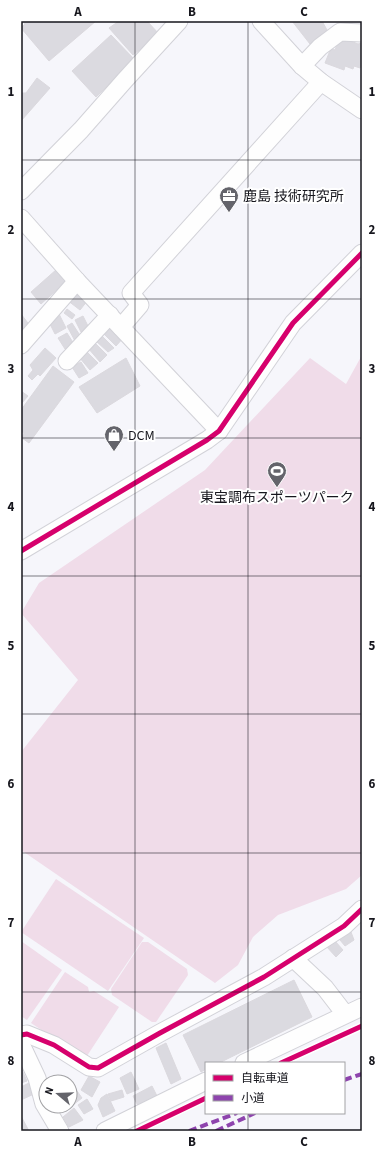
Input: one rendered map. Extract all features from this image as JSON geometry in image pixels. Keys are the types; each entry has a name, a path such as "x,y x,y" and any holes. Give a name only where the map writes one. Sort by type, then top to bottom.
{"street":[{"path":"21,191 81,130 179,21"},
{"path":"261,21 302,66 321,82 362,110"},
{"path":"302,66 320,47 340,32 362,33"},
{"path":"67,361 115,321 140,305 131,293 321,82"},
{"path":"21,218 115,321 219,431"},
{"path":"21,551 207,440 219,431 293,323 362,253"},
{"path":"21,345 77,280"},
{"path":"21,1035 27,1034 54,1045 89,1067 98,1068 160,1032 242,990 344,926 362,909"},
{"path":"293,958 325,988 345,1014"},
{"path":"246,1062 362,1006"},
{"path":"21,1044 36,1078 44,1104 60,1131"},
{"path":"105,1131 205,1082"}],"shaded area":[{"path":"362,355 362,875 346,889 278,915 253,937 238,965 215,983 21,850 21,752 78,680 21,613 39,583 205,470 310,358 346,384"},
{"path":"56,879 144,938 108,991 21,932"},
{"path":"21,941 62,970 27,1020 21,1016"},
{"path":"142,942 148,942 187,969 188,975 156,1022 152,1022 112,995 111,989"},
{"path":"65,972 88,987 89,992 94,991 119,1007 85,1059 31,1023"}],"building":[{"path":"23,21 96,21 49,61 21,28 25,24"},
{"path":"119,21 147,21 159,34 133,55 109,28"},
{"path":"292,21 322,21 327,30 310,44"},
{"path":"111,35 134,59 96,97 72,71"},
{"path":"346,39 358,44 362,43 362,65 360,68 354,66 353,69 345,66 344,70 325,63 331,48 335,50 338,42"},
{"path":"37,78 50,88 21,121 21,95 22,93 26,93"},
{"path":"57,269 67,281 41,304 31,292"},
{"path":"76,290 88,300 80,310 67,300"},
{"path":"67,309 75,315 72,319 64,313"},
{"path":"21,314 31,327 21,334"},
{"path":"59,314 66,328 55,334 48,320"},
{"path":"83,316 88,326 81,332 75,320"},
{"path":"72,323 81,337 75,341 67,326"},
{"path":"111,323 124,337 116,346 102,332"},
{"path":"67,333 74,344 65,349 58,338"},
{"path":"102,336 114,348 108,352 96,341"},
{"path":"94,342 107,355 100,362 88,348"},
{"path":"45,348 56,358 40,376 38,374 32,380 28,376 33,370 30,365"},
{"path":"85,350 98,363 90,370 79,357"},
{"path":"126,358 140,386 97,413 79,387"},
{"path":"81,362 88,373 79,378 72,367"},
{"path":"53,366 74,382 29,443 22,438 24,433 21,431 21,410"},
{"path":"21,391 28,396 21,404"},
{"path":"351,932 354,940 345,946 340,940"},
{"path":"335,941 343,950 336,957 326,946"},
{"path":"294,980 312,1017 221,1062 205,1062 205,1070 201,1072 183,1035"},
{"path":"166,1043 181,1079 171,1084 156,1048"},
{"path":"22,1070 27,1081 21,1083 21,1071"},
{"path":"131,1072 139,1089 127,1094 120,1078"},
{"path":"89,1076 100,1082 92,1097 81,1090"},
{"path":"31,1082 36,1093 21,1100 21,1087"},
{"path":"152,1086 157,1096 138,1106 133,1096"},
{"path":"122,1090 124,1097 111,1101 108,1094"},
{"path":"78,1092 82,1098 78,1101"},
{"path":"107,1094 115,1111 103,1117 98,1105 101,1098"},
{"path":"87,1099 93,1109 84,1114 78,1105"},
{"path":"78,1113 83,1120 69,1127 63,1117 67,1114"},
{"path":"21,1116 29,1131 21,1131"}],"marked path":[{"path":"345,1080 362,1074"},
{"path":"189,1131 234,1114"},
{"path":"216,1131 253,1114"}],"cycle path":[{"path":"21,551 207,440 219,431 293,323 362,253"},
{"path":"21,1035 27,1034 54,1045 89,1067 98,1068 264,977 344,926 362,909"},
{"path":"283,1062 362,1026"},
{"path":"137,1131 205,1098"}],"place":[{"name":"鹿島 技術研究所","path":"229,213"},
{"name":"DCM","path":"114,452"},
{"name":"東宝調布スポーツパーク","path":"277,488"}]}
